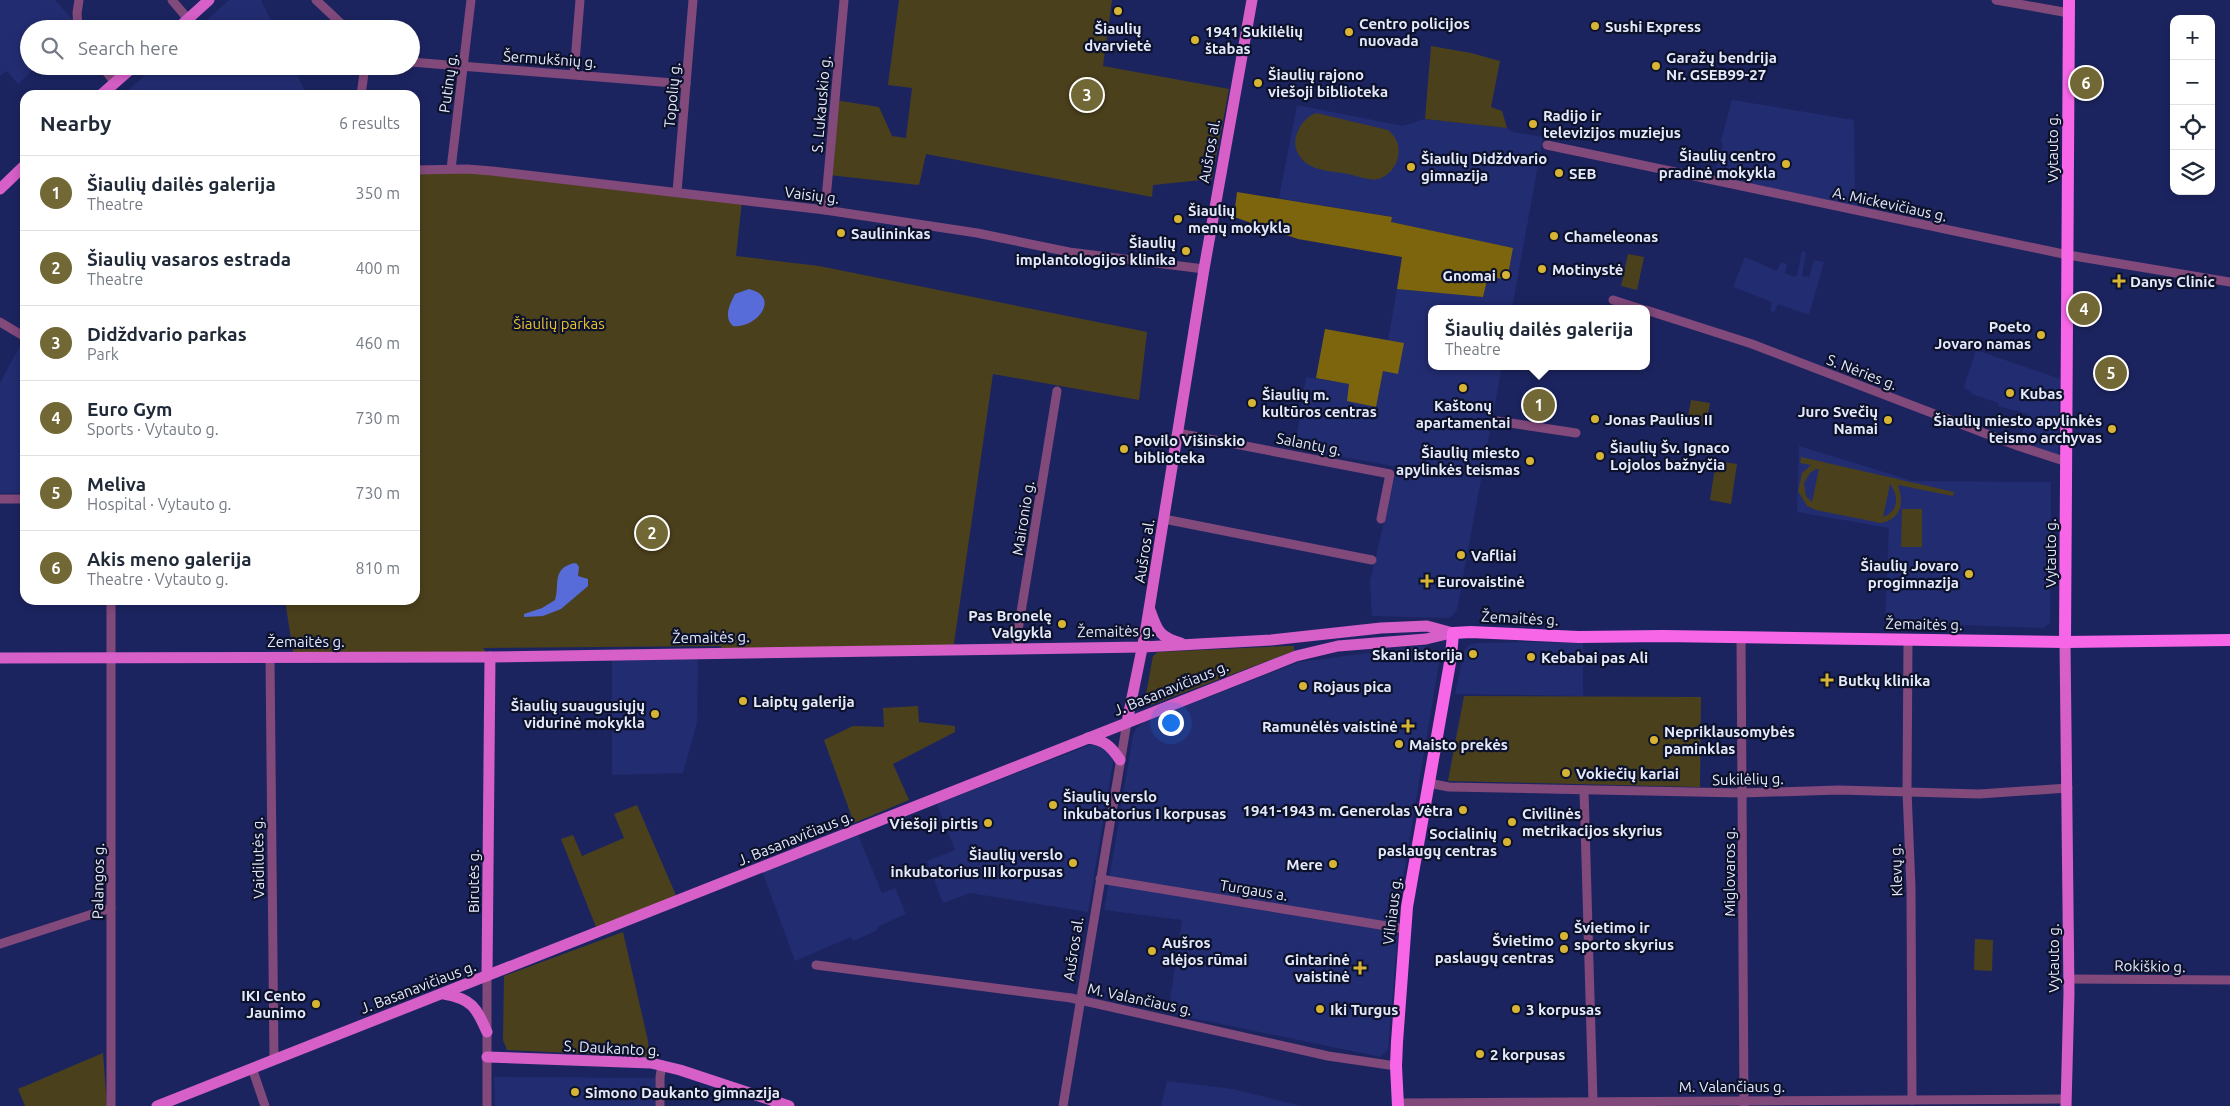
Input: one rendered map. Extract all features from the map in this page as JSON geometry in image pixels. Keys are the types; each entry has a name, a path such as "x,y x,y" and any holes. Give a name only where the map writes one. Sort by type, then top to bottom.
{"highway":[{"name":"Vytauto g.","path":"2065,642 2069,6"},
{"name":"Žemaitės g.","path":"1453,633 1471,632 1579,637 1741,637 2065,642 2230,640"},
{"name":"Vilniaus g.","path":"1398,1104 1396,1066 1404,929 1451,658 1453,633"}],"main road":[{"path":"188,18 210,0"},
{"name":"Aušros al.","path":"1127,722 1143,647 1204,269 1252,0"},
{"path":"107,90 124,75"},
{"path":"0,189 20,170"},
{"path":"1149,608 1158,632 1169,640 1189,645"},
{"name":"Žemaitės g.","path":"0,658 490,656 1143,647 1271,640 1381,628 1418,626 1427,626 1453,633"},
{"name":"J. Basanavičiaus g.","path":"156,1106 1296,656 1338,646 1426,639 1453,633"},
{"name":"Vytauto g.","path":"2065,642 2069,979 2066,1102"},
{"name":"Birutės g.","path":"487,976 490,656"},
{"path":"1088,738 1100,740 1110,746 1120,760"},
{"path":"442,993 462,998 473,1004 487,1032"},
{"name":"S. Daukanto g.","path":"487,1057 662,1065 789,1106"}],"street":[{"path":"77,20 79,0"},
{"path":"172,0 188,18"},
{"path":"316,0 337,20"},
{"name":"Putinų g.","path":"452,169 471,0"},
{"path":"574,74 580,0"},
{"name":"Topolių g.","path":"676,192 693,0"},
{"name":"S. Lukauskio g.","path":"825,210 844,0"},
{"path":"1996,0 2069,6"},
{"name":"Šermukšnių g.","path":"420,63 686,84"},
{"path":"109,75 115,83"},
{"path":"362,90 364,75"},
{"name":"A. Mickevičiaus g.","path":"1547,145 2068,255 2230,282"},
{"name":"Vaisių g.","path":"420,170 492,171 825,210 977,233 1069,252 1204,269"},
{"path":"1613,300 1629,305"},
{"name":"S. Nėries g.","path":"1650,311 1752,344 2018,446 2066,462"},
{"path":"0,322 20,334"},
{"name":"Maironio g.","path":"1015,649 1058,391"},
{"path":"1497,421 1576,433"},
{"name":"Salantų g.","path":"1178,433 1390,474 1381,519"},
{"path":"0,499 20,500"},
{"path":"1164,519 1372,560"},
{"name":"Palangos g.","path":"111,605 111,1106"},
{"name":"Miglovaros g.","path":"1741,637 1744,1103"},
{"name":"Klevų g.","path":"1908,640 1907,791 1911,888 1912,1100"},
{"name":"Vaidilutės g.","path":"270,657 274,1060"},
{"name":"Aušros al.","path":"1063,1106 1127,722"},
{"name":"Sukilėlių g.","path":"1428,784 1449,787 1742,793 1839,790 1979,794 2068,788"},
{"path":"1584,790 1593,1101"},
{"name":"Turgaus a.","path":"1100,879 1404,929"},
{"path":"0,944 111,908"},
{"name":"M. Valančiaus g.","path":"816,965 1080,1000 1328,1056 1396,1066"},
{"name":"Birutės g.","path":"487,976 487,1106"},
{"name":"Rokiškio g.","path":"2069,979 2230,980"},
{"path":"660,1106 662,1065"},
{"path":"252,1068 265,1106"},
{"name":"M. Valančiaus g.","path":"1398,1104 1593,1101 1744,1103 1912,1100 2066,1102"}],"shaded area":[{"path":"0,0 55,0 72,20 20,20 20,75 28,75 18,84 7,71 0,76"},
{"path":"229,0 261,0 271,20 207,20"},
{"path":"145,75 297,75 305,90 129,90"},
{"name":"Šiaulių centro pradinė mokykla","path":"1732,100 1854,120 1855,200 1864,212 1712,180 1723,146 1721,140"},
{"path":"1297,105 1403,126 1425,119 1507,128 1513,132 1543,137 1513,305 1428,305 1428,370 1501,370 1457,610 1450,618 1372,616 1370,581 1397,467 1296,448 1296,441 1306,377 1350,384 1383,371 1404,344 1388,340 1397,289 1483,297 1391,222 1391,217 1279,198"},
{"path":"1237,192 1392,217 1391,222 1513,248 1507,280 1488,276 1483,297 1397,289 1402,257 1298,239 1234,217"},
{"path":"1802,251 1806,252 1802,276 1809,277 1814,260 1824,262 1809,315 1778,304 1774,312 1770,310 1772,302 1733,287 1745,257 1777,271 1781,262 1787,264 1785,273 1795,277"},
{"path":"1325,329 1404,343 1398,374 1383,371 1376,407 1347,401 1349,384 1316,378"},
{"path":"20,346 20,493 0,493 0,383"},
{"path":"1976,350 2060,379 2058,461 2018,446 2028,414 1998,406 1999,403 1974,395 1964,387"},
{"name":"Šiaulių Jovaro progimnazija","path":"1799,446 1913,481 2051,482 2050,623 2043,628 1885,622 1889,528 1797,512"},
{"path":"1477,643 1583,643 1583,696 1455,694 1464,651 1469,645"},
{"path":"1422,646 1433,652 1439,663 1402,884 1388,1049 1381,1057 1168,1013 1182,920 1104,910 1133,735 1136,729 1144,722 1299,662"},
{"name":"Šiaulių suaugusiųjų vidurinė mokykla","path":"698,653 697,723 683,773 612,775 612,655"},
{"path":"1095,743 1103,746 1111,754 1113,762 1088,912 970,893 943,903 927,861 955,850 937,804"},
{"path":"856,830 882,893 895,888 906,914 877,927 878,930 853,941 851,937 795,961 761,868"},
{"name":"Simono Daukanto gimnazija","path":"494,1077 655,1078 655,1106 495,1106"},
{"path":"1167,1081 1233,1089 1301,1106 1161,1106"}],"green space":[{"path":"899,0 1112,0 1103,66 1229,89 1212,179 1153,185 1152,197 926,154 919,185 829,175 835,100 879,107 892,136 906,138 912,88 888,85"},
{"path":"1431,46 1471,53 1500,61 1491,107 1502,111 1507,128 1425,119"},
{"path":"1316,113 1388,130 1396,139 1399,149 1397,161 1393,168 1382,178 1372,179 1319,169 1306,163 1297,151 1296,136 1303,122"},
{"name":"Šiaulių parkas","path":"467,169 742,201 736,256 819,266 1147,332 1139,400 993,374 953,650 723,653 721,646 483,648 490,657 294,658 286,605 420,605 420,170"},
{"path":"1628,254 1644,257 1637,290 1621,286"},
{"path":"1691,400 1710,403 1706,426 1687,423"},
{"path":"1801,457 1954,492 1953,496 1898,485 1901,498 1900,509 1893,518 1881,523 1816,510 1807,506 1798,491 1802,473 1811,465 1800,463","holes":["1819,469 1812,502 1806,496 1804,483 1810,473","1890,484 1895,493 1896,503 1892,511 1883,517"]},
{"path":"1716,461 1737,464 1731,504 1710,500"},
{"path":"1902,509 1922,509 1922,547 1901,547"},
{"path":"1294,646 1294,651 1151,705 1145,700 1153,656 1158,652"},
{"path":"1464,696 1701,697 1700,787 1448,781"},
{"path":"918,706 919,722 955,726 955,732 893,764 909,800 854,823 824,740 853,726 884,727 883,708"},
{"path":"637,805 678,900 598,932 561,839 573,835 582,856 624,838 614,814"},
{"path":"623,932 648,1041 649,1057 507,1050 503,1040 504,976"},
{"path":"1975,939 1993,940 1992,971 1974,970"},
{"path":"103,1053 107,1106 25,1106 18,1089"}],"water":[{"path":"749,289 759,293 764,299 765,305 762,312 750,323 742,326 733,326 728,319 728,310 731,302 735,294"},
{"path":"574,563 579,567 578,576 588,579 588,586 561,609 543,616 524,617 524,614 542,608 555,600 559,573 562,569"}],"place":[{"name":"Šiaulių dvarvietė","path":"1118,11"},
{"name":"Sushi Express","path":"1595,26"},
{"name":"Centro policijos nuovada","path":"1349,32"},
{"name":"1941 Sukilėlių štabas","path":"1195,40"},
{"name":"Garažų bendrija Nr. GSEB99-27","path":"1656,66"},
{"name":"Šiaulių rajono viešoji biblioteka","path":"1258,83"},
{"name":"Akis meno galerija","path":"2086,83"},
{"name":"Didždvario parkas","path":"1087,95"},
{"name":"Radijo ir televizijos muziejus","path":"1533,124"},
{"name":"Šiaulių centro pradinė mokykla","path":"1786,164"},
{"name":"Šiaulių Didždvario gimnazija","path":"1411,167"},
{"name":"SEB","path":"1559,173"},
{"name":"Šiaulių menų mokykla","path":"1178,219"},
{"name":"Saulininkas","path":"841,233"},
{"name":"Chameleonas","path":"1554,236"},
{"name":"Šiaulių implantologijos klinika","path":"1186,251"},
{"name":"Motinystė","path":"1542,269"},
{"name":"Gnomai","path":"1506,275"},
{"name":"Danys Clinic","path":"2119,281"},
{"name":"Euro Gym","path":"2084,309"},
{"name":"Poeto Jovaro namas","path":"2041,335"},
{"name":"Meliva","path":"2111,373"},
{"name":"Kaštonų apartamentai","path":"1463,388"},
{"name":"Kubas","path":"2010,393"},
{"name":"Šiaulių m. kultūros centras","path":"1252,403"},
{"name":"Šiaulių dailės galerija","path":"1539,405"},
{"name":"Jonas Paulius II","path":"1595,419"},
{"name":"Juro Svečių Namai","path":"1888,420"},
{"name":"Šiaulių miesto apylinkės teismo archyvas","path":"2112,429"},
{"name":"Povilo Višinskio biblioteka","path":"1124,449"},
{"name":"Šiaulių Šv. Ignaco Lojolos bažnyčia","path":"1600,456"},
{"name":"Šiaulių miesto apylinkės teismas","path":"1530,461"},
{"name":"Šiaulių vasaros estrada","path":"652,533"},
{"name":"Vafliai","path":"1461,555"},
{"name":"Šiaulių Jovaro progimnazija","path":"1969,574"},
{"name":"Eurovaistinė","path":"1427,581"},
{"name":"Pas Bronelę Valgykla","path":"1062,624"},
{"name":"Skani istorija","path":"1473,654"},
{"name":"Kebabai pas Ali","path":"1531,657"},
{"name":"Butkų klinika","path":"1827,680"},
{"name":"Rojaus pica","path":"1303,686"},
{"name":"Laiptų galerija","path":"743,701"},
{"name":"Šiaulių suaugusiųjų vidurinė mokykla","path":"655,714"},
{"name":"Ramunėlės vaistinė","path":"1408,726"},
{"name":"Nepriklausomybės paminklas","path":"1654,740"},
{"name":"Maisto prekės","path":"1399,744"},
{"name":"Vokiečių kariai","path":"1566,773"},
{"name":"Šiaulių verslo inkubatorius I korpusas","path":"1053,805"},
{"name":"1941-1943 m. Generolas Vėtra","path":"1463,810"},
{"name":"Civilinės metrikacijos skyrius","path":"1512,822"},
{"name":"Viešoji pirtis","path":"988,823"},
{"name":"Socialinių paslaugų centras","path":"1507,842"},
{"name":"Šiaulių verslo inkubatorius III korpusas","path":"1073,863"},
{"name":"Mere","path":"1333,864"},
{"name":"Švietimo ir sporto skyrius","path":"1564,936"},
{"name":"Švietimo paslaugų centras","path":"1564,949"},
{"name":"Aušros alėjos rūmai","path":"1152,951"},
{"name":"Gintarinė vaistinė","path":"1360,968"},
{"name":"IKI Cento Jaunimo","path":"316,1004"},
{"name":"Iki Turgus","path":"1320,1009"},
{"name":"3 korpusas","path":"1516,1009"},
{"name":"2 korpusas","path":"1480,1054"},
{"name":"Simono Daukanto gimnazija","path":"575,1092"}]}
